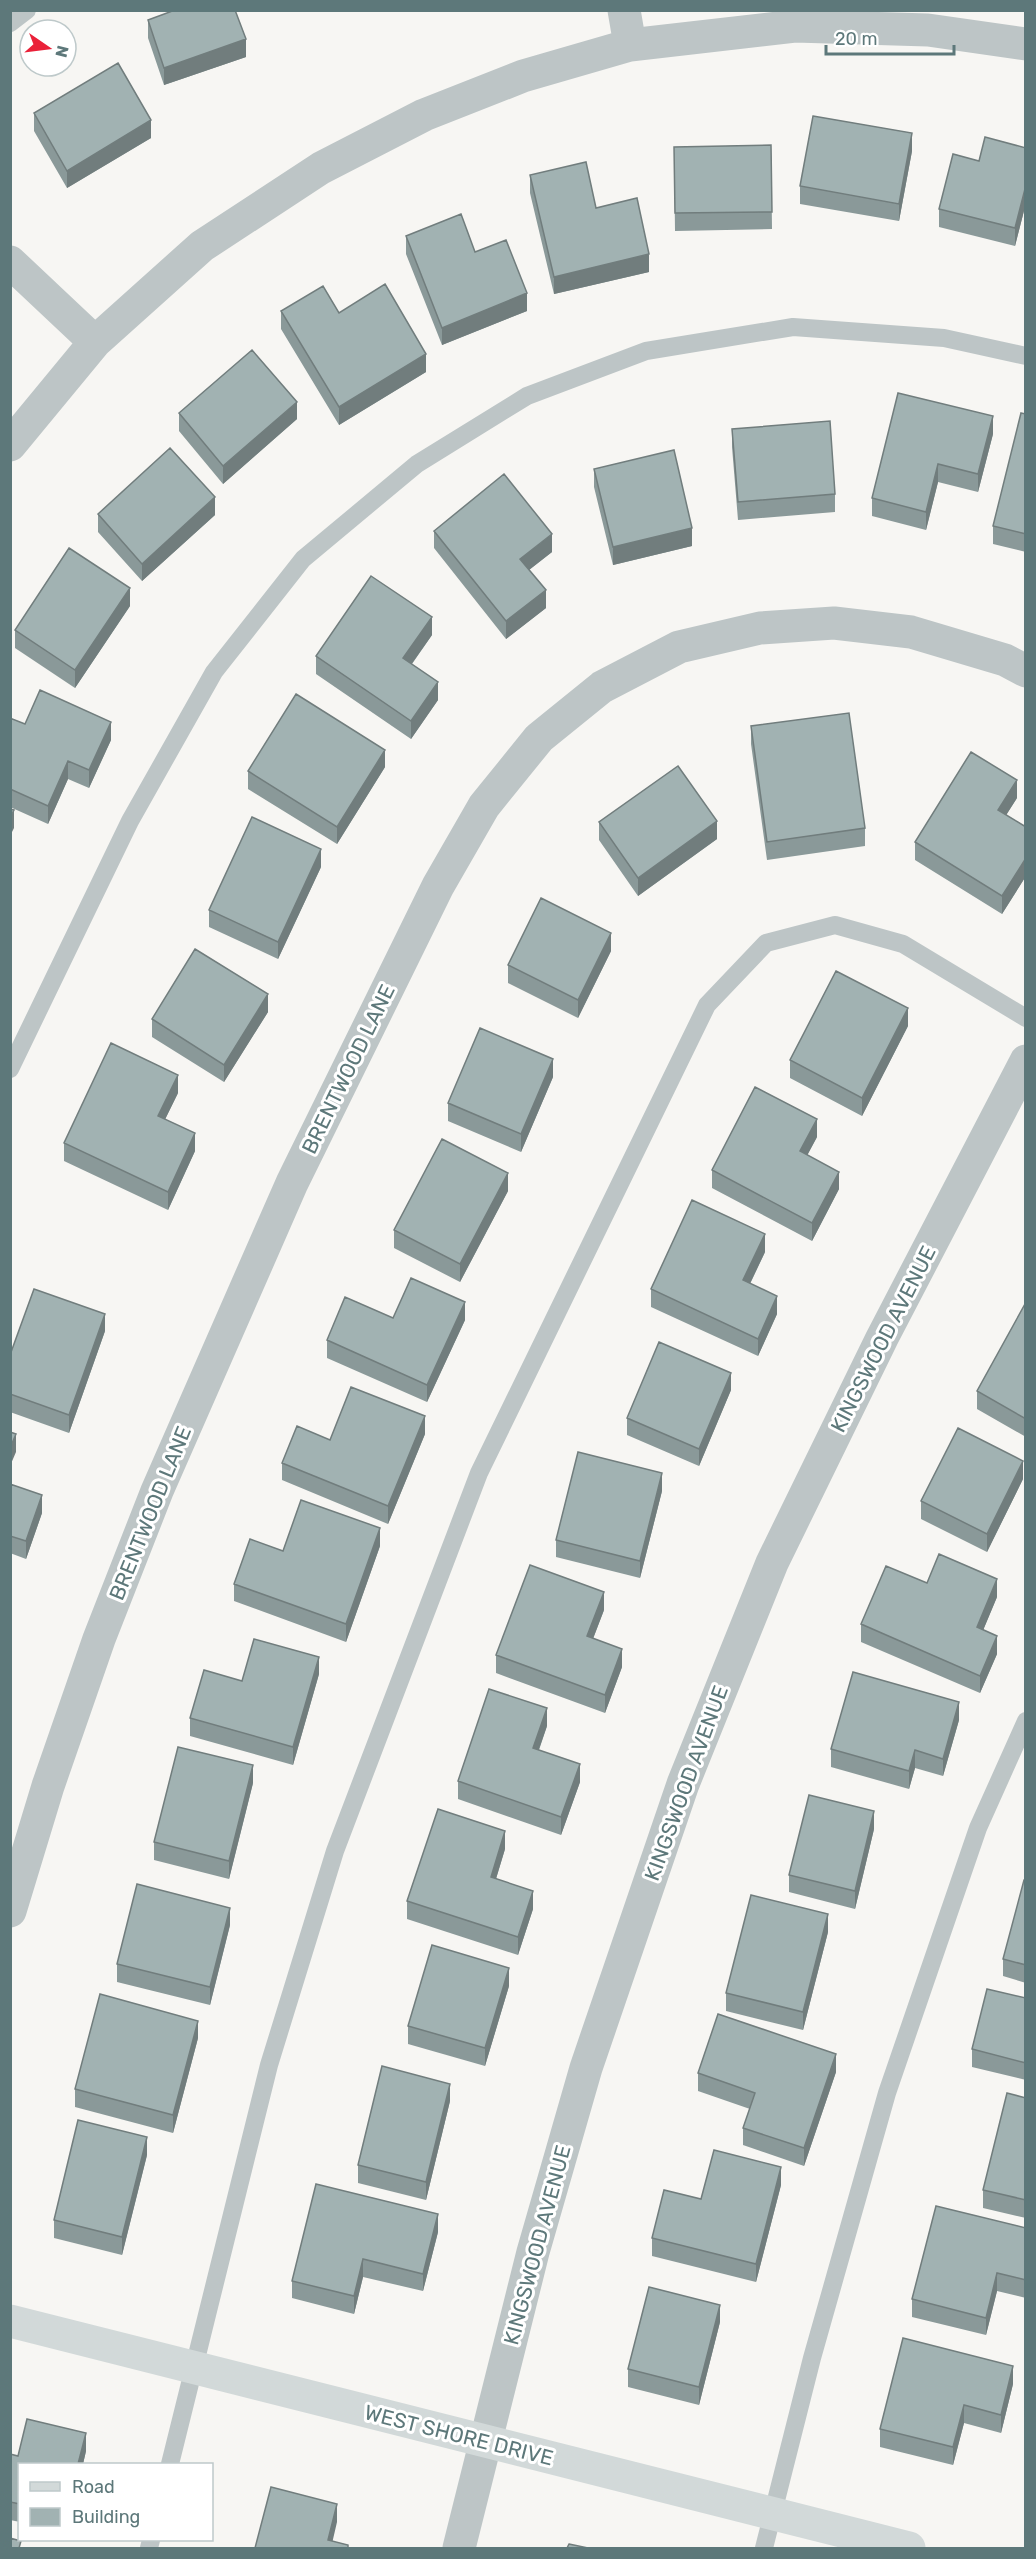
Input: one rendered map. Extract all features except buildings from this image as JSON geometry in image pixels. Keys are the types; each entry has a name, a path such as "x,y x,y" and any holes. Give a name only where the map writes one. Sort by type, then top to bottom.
{"street":[{"path":"624,10 630,45"},
{"path":"10,445 95,342 202,246 321,168 424,115 523,76 630,45 795,27 928,30 1026,44"},
{"path":"10,262 95,342"},
{"name":"BRENTWOOD LANE","path":"10,1911 48,1786 99,1640 157,1491 292,1183 438,886 484,806 532,746 602,687 679,647 760,628 834,623 911,632 1005,660 1026,671"},
{"name":"KINGSWOOD AVENUE","path":"459,2548 533,2252 585,2068 683,1784 772,1563 882,1338 1026,1061"},
{"name":"WEST SHORE DRIVE","path":"10,2320 909,2548"}],"lane":[{"path":"10,23 27,10"},
{"path":"10,1069 130,820 214,672 303,559 417,464 527,396 646,351 793,327 944,338 1026,356"},
{"path":"170,2463 269,2065 335,1851 480,1473 707,1005 766,943 835,925 903,944 1026,1018"},
{"path":"764,2548 812,2358 887,2093 978,1828 1026,1721"}]}
